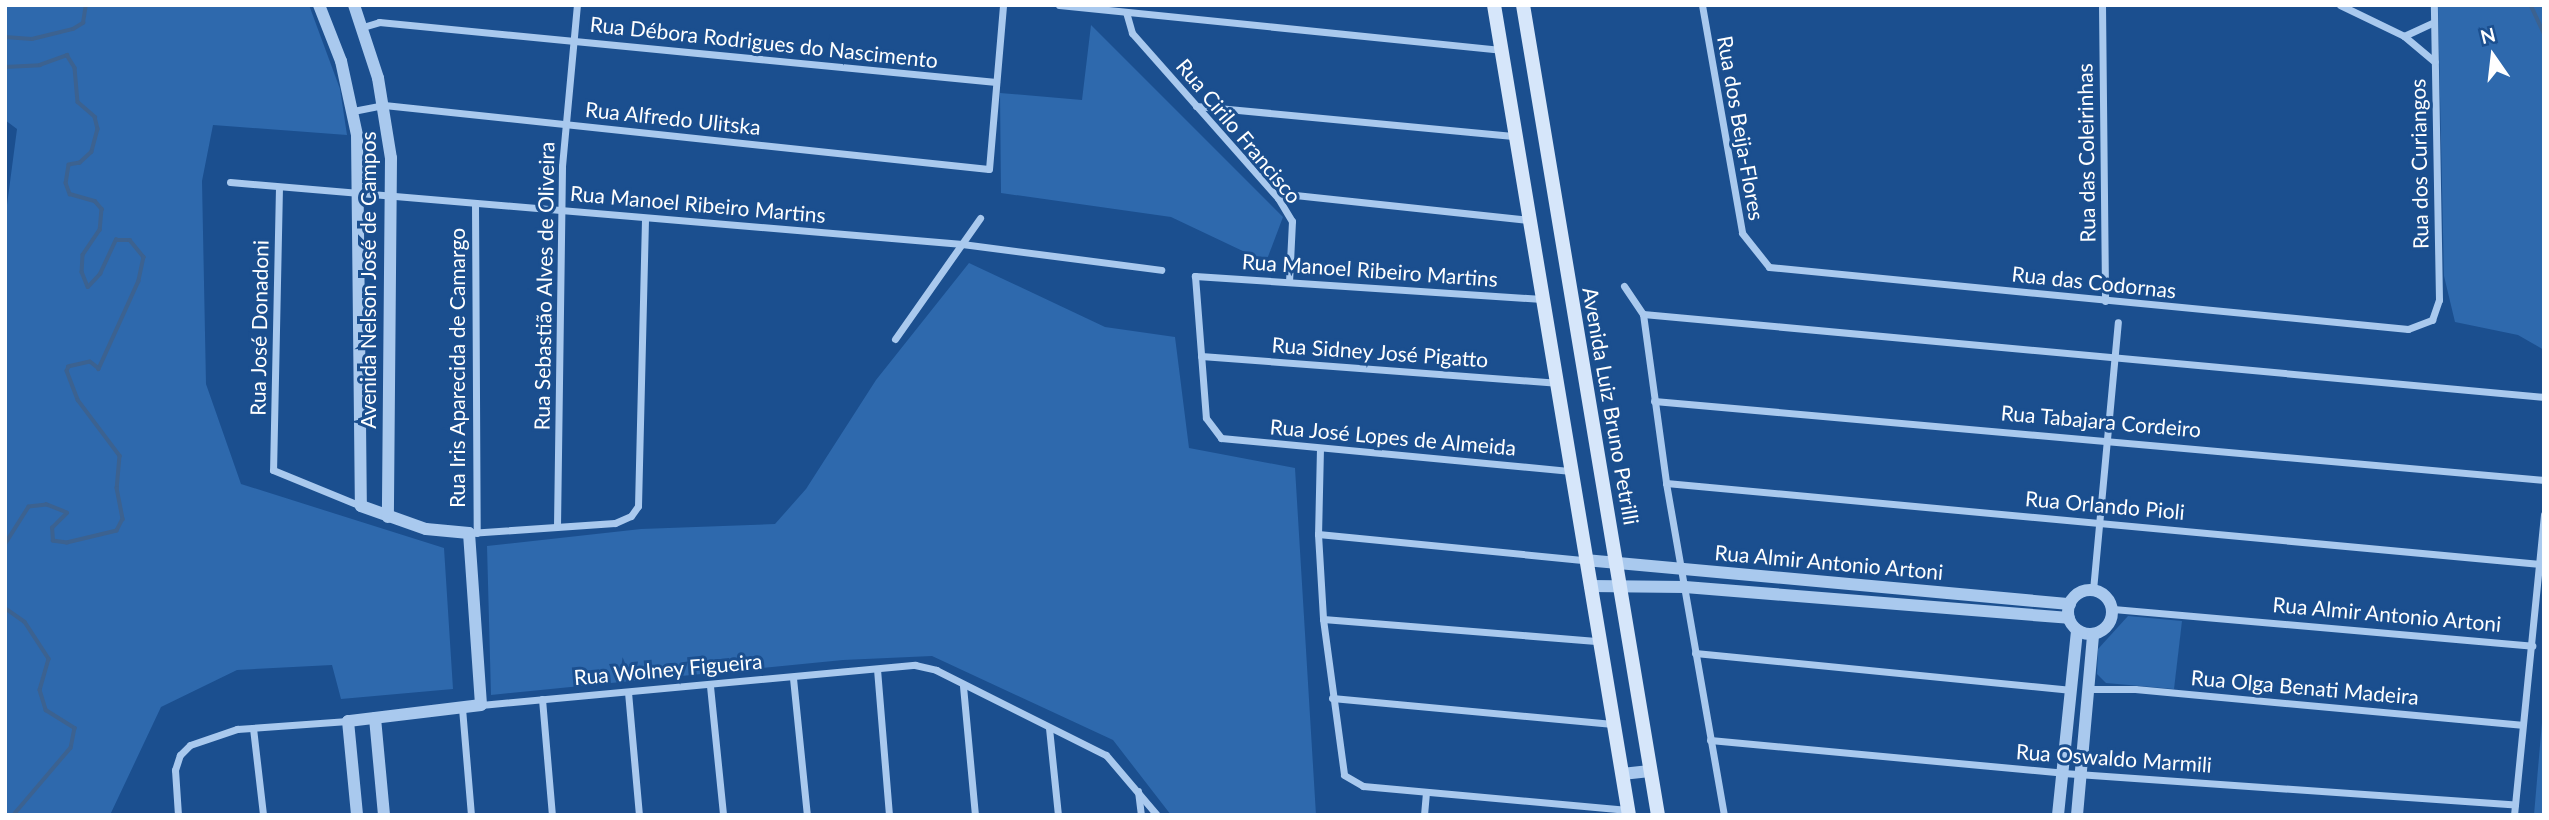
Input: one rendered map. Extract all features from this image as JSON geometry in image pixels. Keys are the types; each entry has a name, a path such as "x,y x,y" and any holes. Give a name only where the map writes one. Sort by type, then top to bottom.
{"main road":[{"path":"1494,5 1629,812"},
{"name":"Avenida Luiz Bruno Petrilli","path":"1522,5 1658,815"}],"street":[{"name":"Avenida Nelson José de Campos","path":"319,5 353,110 360,193 361,506"},
{"name":"Avenida Nelson José de Campos","path":"354,5 363,27 384,105 390,196 388,517"},
{"name":"Rua Sebastião Alves de Oliveira","path":"557,526 564,124 577,5"},
{"path":"996,82 1003,5"},
{"path":"1059,5 1502,50"},
{"name":"Rua dos Beija-Flores","path":"1702,5 1742,233 1754,254"},
{"name":"Rua das Coleirinhas","path":"2102,5 2105,301"},
{"path":"2340,5 2404,36 2435,62"},
{"name":"Rua dos Curiangos","path":"2432,320 2439,300 2434,5"},
{"name":"Rua Cirilo Francisco","path":"1126,12 1132,33 1278,198 1292,221 1289,282"},
{"name":"Rua Débora Rodrigues do Nascimento","path":"363,27 379,22 996,82"},
{"path":"2404,36 2434,22"},
{"name":"Rua Alfredo Ulitska","path":"353,110 384,105 989,169 996,82"},
{"path":"1196,106 1516,136"},
{"name":"Rua Manoel Ribeiro Martins","path":"230,183 962,244 1161,270"},
{"name":"Rua José Donadoni","path":"279,187 273,470 361,506"},
{"path":"1278,198 1295,195 1529,220"},
{"name":"Rua Iris Aparecida de Camargo","path":"475,203 473,533 481,705"},
{"path":"361,506 426,529 473,533 626,519 640,502 645,218"},
{"path":"895,339 980,218"},
{"name":"Rua das Codornas","path":"1754,254 1769,267 2377,329 2408,329 2432,320"},
{"name":"Rua Manoel Ribeiro Martins","path":"1201,356 1195,276 1542,299"},
{"path":"1624,286 1643,314 1666,483 1683,568 1724,815"},
{"path":"1643,314 2544,397"},
{"path":"2093,590 2118,322"},
{"name":"Rua Sidney José Pigatto","path":"1201,356 1556,383"},
{"name":"Rua José Lopes de Almeida","path":"1201,356 1206,418 1214,433 1221,438 1571,471"},
{"name":"Rua Tabajara Cordeiro","path":"1654,401 2108,439 2544,480"},
{"path":"1320,448 1318,534 1323,620 1339,766 1348,779 1363,786 1629,812"},
{"name":"Rua Orlando Pioli","path":"1666,483 2540,564"},
{"path":"2514,815 2544,514"},
{"path":"1318,534 1585,560"},
{"name":"Rua Almir Antonio Artoni","path":"1585,560 2070,604"},
{"name":"Rua Almir Antonio Artoni","path":"1590,586 1620,584 1685,587 2068,618"},
{"path":"2077,815 2093,635 2110,623 2113,609 2106,596 2093,590 2079,593 2070,604 2068,618 2077,631 2093,635"},
{"name":"Rua Almir Antonio Artoni","path":"2113,609 2532,646"},
{"path":"1323,620 1599,641"},
{"path":"2058,815 2077,631"},
{"path":"1695,653 2069,690"},
{"name":"Rua Wolney Figueira","path":"178,815 177,761 190,744 207,737 253,728 915,665 936,670 1114,760 1157,815"},
{"path":"877,669 889,815"},
{"path":"793,678 807,815"},
{"path":"710,686 723,815"},
{"path":"963,686 975,815"},
{"name":"Rua Olga Benati Madeira","path":"2087,689 2135,689 2521,725"},
{"path":"628,692 639,815"},
{"path":"1332,698 1613,724"},
{"path":"542,699 552,815"},
{"path":"462,708 471,815"},
{"path":"375,718 384,815"},
{"path":"348,721 357,815"},
{"path":"253,728 262,815"},
{"path":"1049,728 1058,815"},
{"name":"Rua Oswaldo Marmili","path":"1710,740 2063,773 2515,805"},
{"path":"1622,774 1650,771"},
{"path":"1138,790 1141,815"},
{"path":"1424,815 1426,792"}],"shaded area":[{"path":"5,5 309,5 340,89 347,135 213,125 202,181 206,384 241,484 444,548 453,689 341,699 332,665 237,670 161,707 110,815 5,815 5,220 17,129 5,120"},
{"path":"2438,5 2544,5 2544,350 2518,335 2455,322 2444,276"},
{"path":"1091,25 1283,217 1266,262 1171,217 1001,193 1000,93 1082,100"},
{"path":"969,263 1105,327 1175,337 1189,448 1295,468 1316,815 1171,815 1113,740 932,656 843,660 491,695 487,546 641,529 775,524 806,489 876,380"},
{"path":"2128,616 2182,621 2174,689 2106,683 2097,674 2098,649"},
{"path":"2544,699 2544,815 2534,815"}],"waterway":[{"path":"5,37 32,39 73,29 83,23 86,5"},
{"path":"2531,5 2544,33"},
{"path":"5,67 40,65 67,55 75,68 78,102 95,117 98,129 92,152 80,163 69,165 66,183 70,194 95,201 102,209 100,230 83,255 82,272 88,287 100,274 116,240 130,240 144,257 139,281 99,369 90,362 69,367 67,371 78,400 120,456 117,488 123,519 117,531 67,543 53,541 52,528 67,513 47,505 29,507 5,545"},
{"path":"5,608 25,622 49,659 40,690 46,710 75,728 71,748 14,815"}]}
